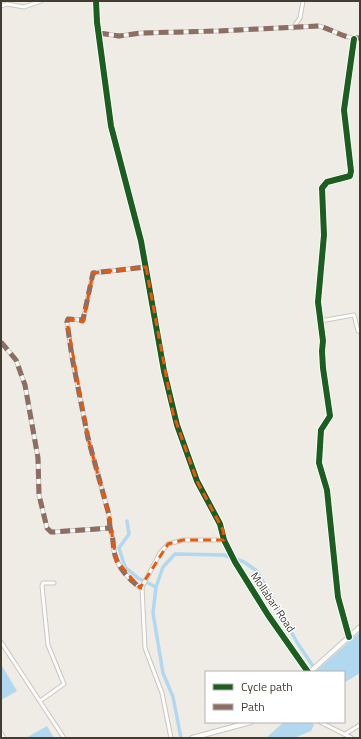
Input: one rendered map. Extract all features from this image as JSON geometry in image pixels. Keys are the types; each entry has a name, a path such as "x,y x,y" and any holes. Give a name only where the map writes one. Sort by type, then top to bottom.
{"street":[{"path":"1,6 7,4 24,7 41,1"},
{"name":"Mollabari Road","path":"96,1 111,126 137,222 173,413 190,463 203,493 220,524 228,549 268,615 310,671"},
{"path":"293,28 300,18 303,1"},
{"path":"99,33 119,36 148,32 319,26 330,29 339,35 354,39 360,38"},
{"path":"349,637 338,597 327,490 319,463 321,430 330,416 322,357 324,341 318,302 324,235 322,188 327,182 350,176 344,110 354,39"},
{"path":"142,587 139,587 120,568 116,560 109,515 87,431 72,357 67,322 68,319 83,320 93,273 146,267"},
{"path":"320,321 352,315 356,317 358,331 360,332"},
{"path":"1,342 16,360 25,385 37,453 39,495 47,528 51,532 54,532 110,528"},
{"path":"171,738 162,693 148,660 145,648 142,587 160,553 168,544 183,540 224,540"},
{"path":"40,701 64,684 48,645 47,638 42,586 44,583 54,583"},
{"path":"310,671 360,627"},
{"path":"1,642 64,738"},
{"path":"192,738 247,723"},
{"path":"322,723 352,738"},
{"path":"345,734 360,725"},
{"path":"1,733 4,738"}],"highlighted area":[{"path":"146,267 173,413 197,481 223,530 224,540 183,540 168,544 140,588 116,560 109,515 88,438 67,322 70,319 83,322 93,273"}],"water":[{"path":"360,632 360,673 345,682 345,671 316,671"},
{"path":"1,664 17,691 1,700"},
{"path":"283,723 313,723 314,725 311,731 294,738 266,738"},
{"path":"47,726 54,738 26,738"}],"waterway":[{"path":"127,521 129,534 119,548 125,567 138,578 156,587"},
{"path":"181,738 173,697 163,673 153,613 156,587 163,567 175,554 224,555 244,562 257,571 298,644 316,671"}],"marked path":[{"path":"99,33 119,36 141,33 319,26 344,36 360,38"},
{"path":"110,528 109,515 88,438 72,357 67,322 68,319 83,320 93,273 146,267"},
{"path":"1,342 16,360 25,385 38,458 39,495 47,528 51,532 110,528 117,562 127,575 139,587 142,587"}],"cycle path":[{"path":"96,1 97,22 111,126 141,241 164,371 177,425 197,481 220,524 224,540 235,562 268,615 307,671"},
{"path":"349,637 338,597 327,490 319,463 321,430 330,416 323,368 323,341 318,302 324,235 322,188 327,182 350,176 351,171 344,110 354,39"}]}
